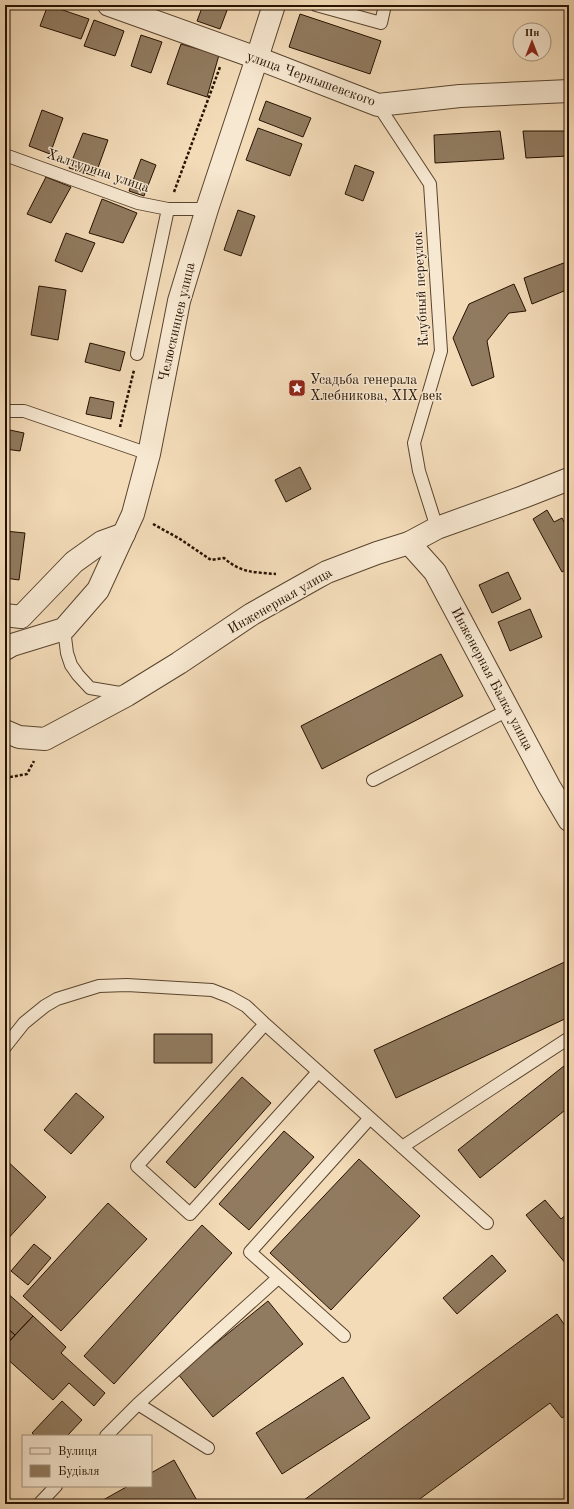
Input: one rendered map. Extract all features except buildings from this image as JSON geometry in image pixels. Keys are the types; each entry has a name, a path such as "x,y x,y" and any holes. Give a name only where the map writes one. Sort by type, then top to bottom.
{"street":[{"name":"улица Чернышевского","path":"109,5 257,58 378,105 460,96 569,91"},
{"name":"Челюскинцев улица","path":"64,629 98,590 133,514 149,454 179,301 206,209 274,5"},
{"name":"Инженерная улица","path":"45,739 127,695 179,663 252,614 327,572 377,553 409,543 437,528 569,479"},
{"path":"5,615 21,617 74,562 102,542 124,534"},
{"name":"Инженерная Балка улица","path":"409,543 435,572 549,786 569,820"},
{"path":"5,649 12,645 64,629"},
{"path":"5,731 19,738 45,739"}],"lane":[{"path":"316,5 381,23 385,5"},
{"name":"Клубный переулок","path":"378,105 430,184 440,351 414,443 419,471 437,528"},
{"name":"Халтурина улица","path":"5,155 138,203 168,209 206,209"},
{"path":"137,354 168,209"},
{"path":"5,411 24,411 149,454"},
{"path":"64,629 67,653 71,664 78,675 90,688 127,695"},
{"path":"373,780 508,710"},
{"path":"5,1047 24,1023 45,1006 56,999 72,993 99,986 127,985 212,990 230,997 246,1006 487,1223"},
{"path":"265,1024 137,1166 190,1214 318,1072"},
{"path":"402,1147 569,1038"},
{"path":"344,1336 250,1252 370,1118"},
{"path":"107,1435 138,1404 278,1278"},
{"path":"138,1404 208,1448"},
{"path":"39,1504 55,1487"}],"path":[{"path":"168,209 227,48"},
{"path":"117,444 137,354"},
{"path":"133,514 180,539 210,560 224,558 233,567 246,571 276,574"},
{"path":"5,778 27,774 45,739"}],"place":[{"name":"Усадьба генерала Хлебникова, XIX век","path":"297,388"}]}
